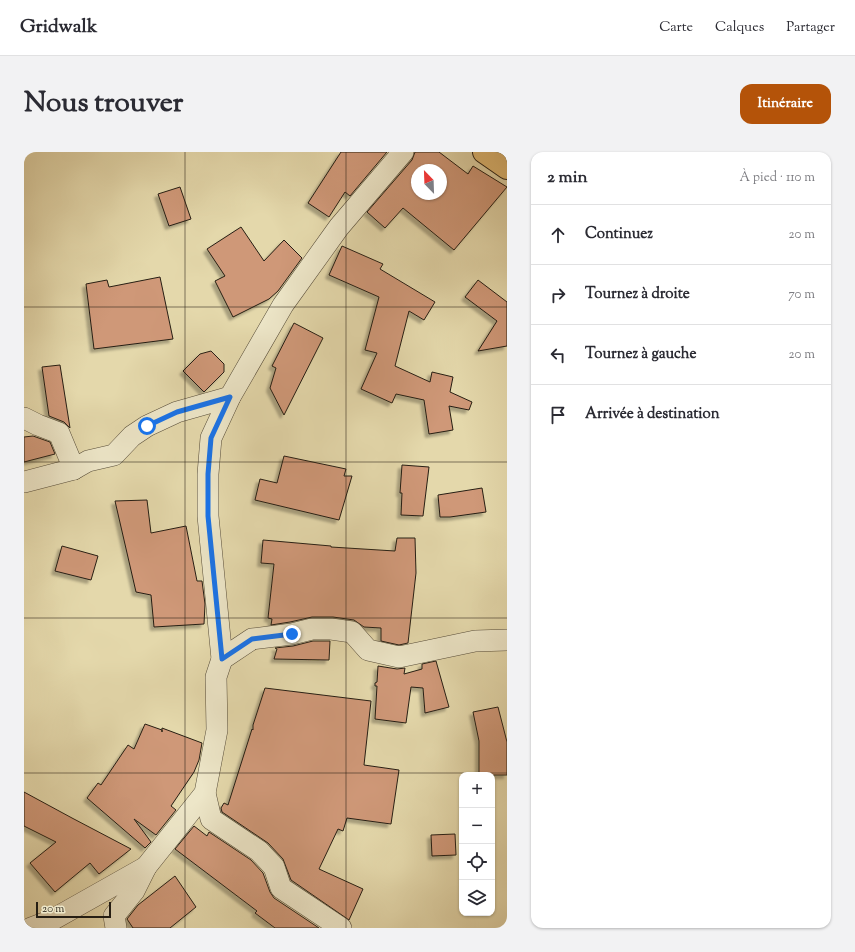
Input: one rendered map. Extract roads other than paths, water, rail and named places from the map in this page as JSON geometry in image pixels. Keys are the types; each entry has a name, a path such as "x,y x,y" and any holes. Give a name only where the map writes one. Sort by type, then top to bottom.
{"highway":[{"path":"484,152 507,168"}],"street":[{"path":"341,928 281,888 274,867 260,851 211,819 205,793 217,730 216,677 222,659 208,516 208,474 211,438 230,397 283,305 339,227 403,152"},
{"path":"24,482 74,469 88,461 114,456 132,436 147,426 177,412 230,397"},
{"path":"24,418 59,433 74,469"},
{"path":"222,659 252,639 292,634 312,629 331,629 352,632 368,650 399,657 475,641 507,640"},
{"path":"116,928 114,916 134,891 146,867 205,793"},
{"path":"31,928 52,920 146,867"}]}
